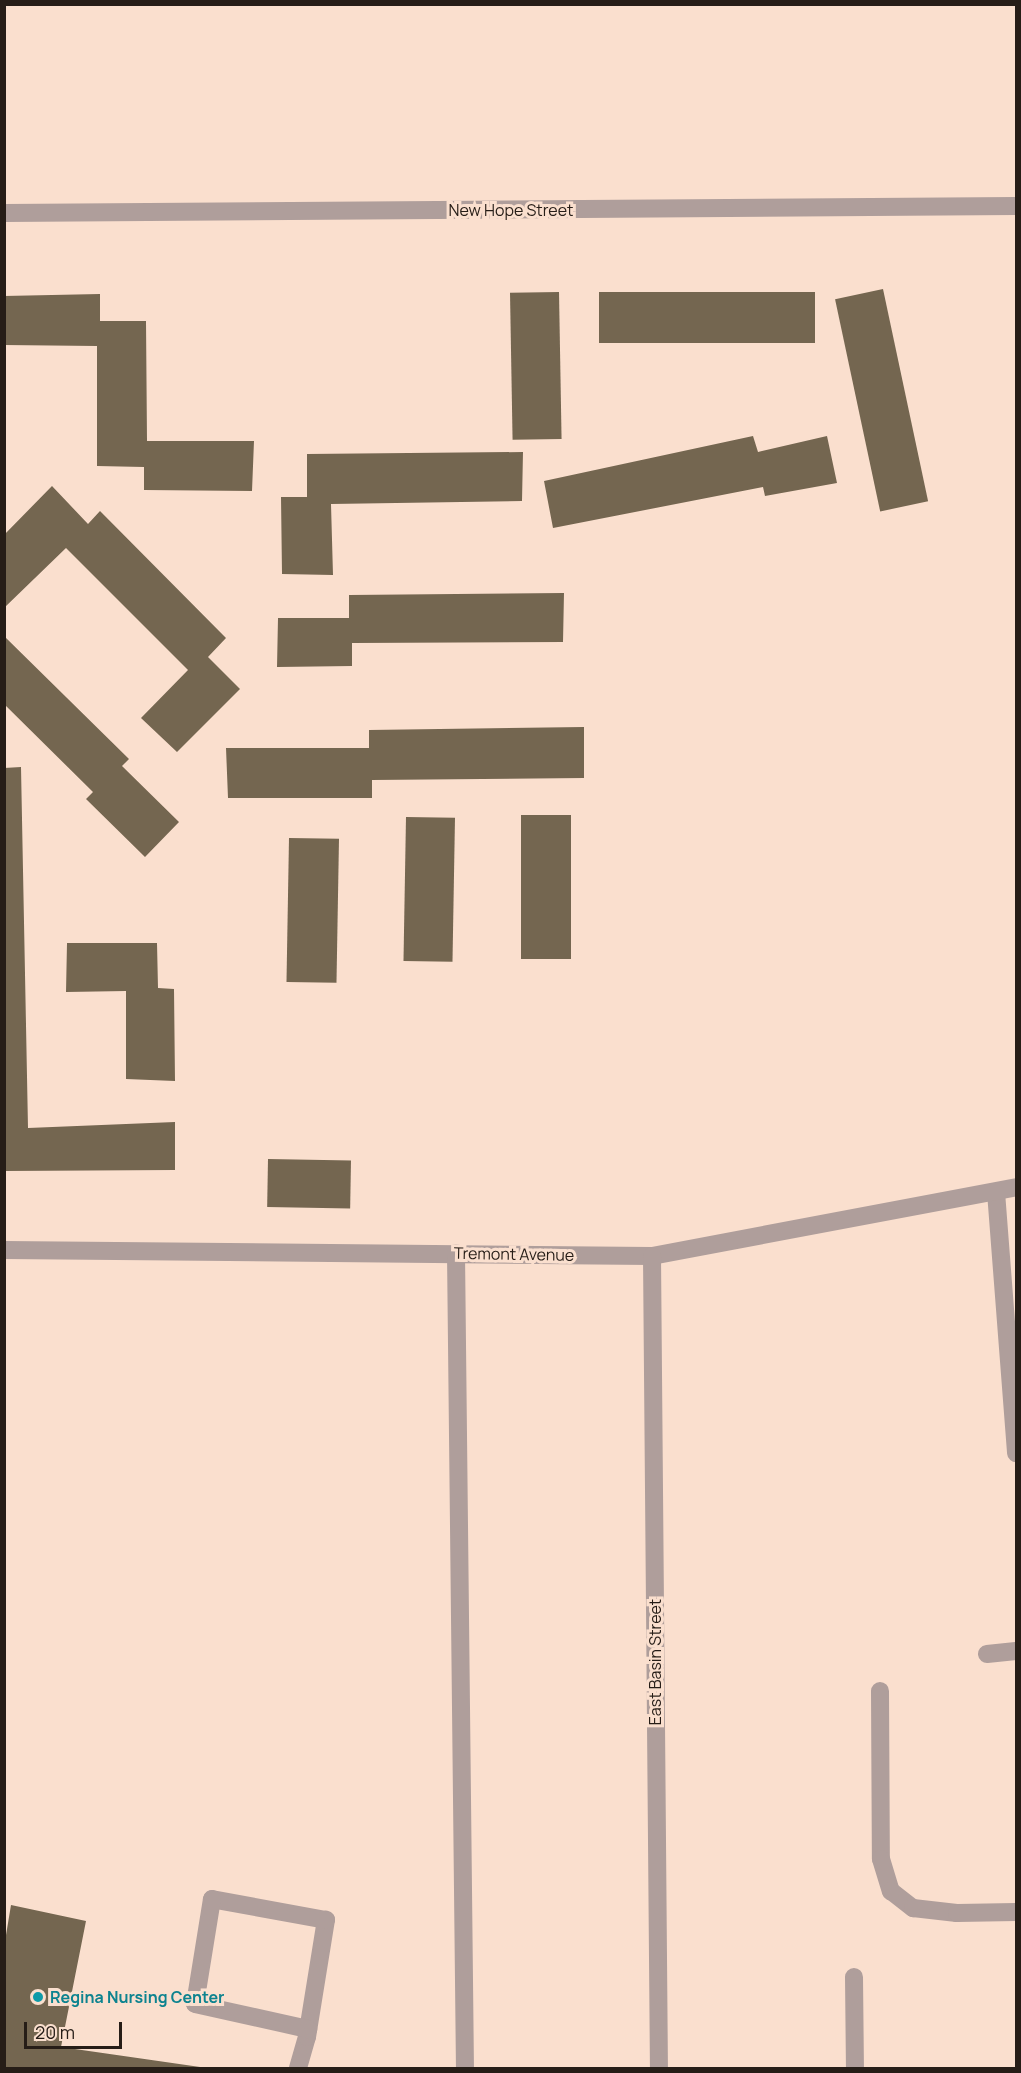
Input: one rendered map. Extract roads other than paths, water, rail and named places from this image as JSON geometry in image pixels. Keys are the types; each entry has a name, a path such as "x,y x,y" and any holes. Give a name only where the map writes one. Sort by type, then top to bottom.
{"street":[{"name":"New Hope Street","path":"4,213 1017,206"},
{"name":"Tremont Avenue","path":"4,1250 652,1256 1017,1187"},
{"path":"996,1192 1014,1376 1017,1453"},
{"path":"456,1253 465,2068"},
{"name":"East Basin Street","path":"652,1256 659,2068"},
{"path":"987,1654 1017,1651"},
{"path":"880,1691 880,1859 891,1891 913,1908 957,1913 1017,1912"},
{"path":"298,2068 308,2029 326,1920 212,1899 195,2004 308,2029"},
{"path":"854,1977 855,2068"}],"place":[{"name":"Regina Nursing Center","path":"38,1997"}]}
